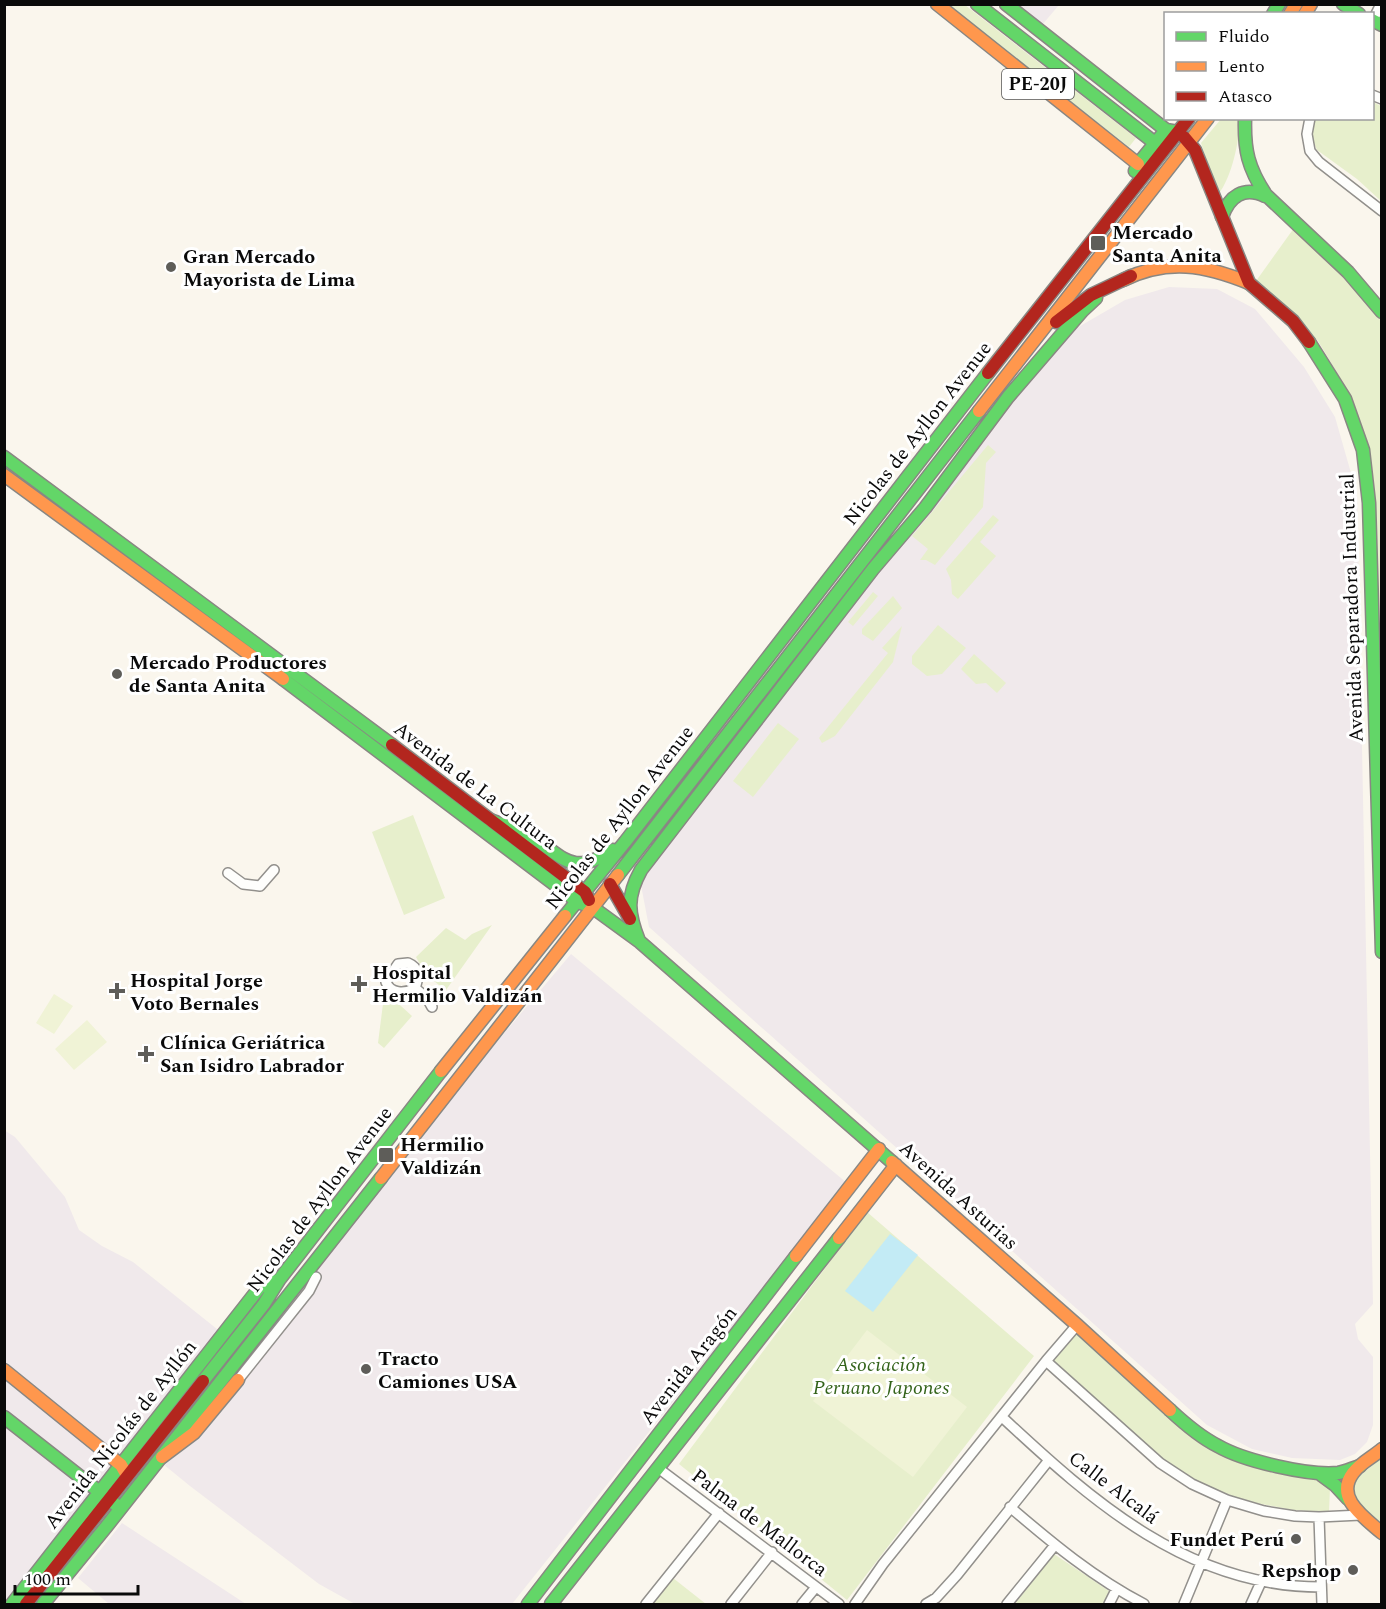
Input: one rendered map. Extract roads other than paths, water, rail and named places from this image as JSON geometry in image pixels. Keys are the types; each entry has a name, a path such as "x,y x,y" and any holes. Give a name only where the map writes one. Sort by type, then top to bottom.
{"main road":[{"name":"PE-20J","path":"937,4 1138,164"},
{"name":"PE-20J","path":"977,4 1155,143"},
{"name":"Avenida Separadora Industrial","path":"1006,4 1172,131 1190,141 1201,162 1249,283 1293,321 1316,351 1345,399 1363,450 1369,503 1382,952"},
{"path":"1343,4 1356,12"},
{"name":"Nicolas de Ayllon Avenue","path":"45,1605 110,1500 140,1484 160,1458 279,1280 480,1022 625,842 1125,199 1172,131 1186,120"},
{"name":"Nicolas de Ayllon Avenue","path":"26,1605 128,1476 312,1273 592,907 1206,120"},
{"path":"1245,120 1244,142 1251,169 1266,197"},
{"path":"1125,199 1138,164 1155,143 1172,131"},
{"path":"1222,217 1224,207 1238,193 1258,192 1356,279 1382,312"},
{"path":"1032,343 1083,299 1099,289 1131,276 1173,267 1194,267 1218,270 1249,283"},
{"path":"630,920 629,896 632,885 641,870 873,569 925,508 1008,397 1082,311 1102,293 1131,276"},
{"name":"Avenida de La Cultura","path":"4,457 334,710 418,783 581,897"},
{"name":"Avenida de La Cultura","path":"4,475 490,820 592,907"},
{"path":"490,820 517,829 571,864 591,863 625,842"},
{"path":"610,884 640,942"},
{"name":"Avenida Asturias","path":"592,907 640,942 879,1149 1186,1425 1219,1447 1256,1461 1319,1473 1340,1473 1360,1466"},
{"name":"Avenida Aragón","path":"528,1605 879,1149"},
{"name":"Avenida Aragón","path":"551,1605 896,1165"},
{"name":"Avenida Nicolás de Ayllón","path":"12,1605 110,1500 121,1465 260,1287 279,1280"},
{"path":"4,1370 121,1465 128,1476 140,1484"},
{"path":"189,1378 203,1392"},
{"name":"Nicolas de Ayllon Avenue","path":"160,1458 179,1448 198,1430 237,1380"},
{"path":"4,1417 110,1500"},
{"path":"1348,1500 1348,1483 1352,1474 1382,1449"},
{"path":"1319,1473 1335,1485 1361,1515 1382,1533"}],"street":[{"path":"1374,19 1381,4"},
{"path":"1310,120 1306,134 1310,151 1319,162 1382,210"},
{"path":"228,873 243,884 260,886 274,870"},
{"path":"415,988 427,998 432,1006"},
{"name":"Nicolas de Ayllon Avenue","path":"237,1380 309,1291 312,1273"},
{"path":"855,1605 883,1564 1077,1325"},
{"path":"1046,1361 1160,1463 1192,1484 1227,1500 1264,1511 1319,1517 1361,1515"},
{"name":"Calle Alcalá","path":"1002,1417 1049,1460 1134,1528 1170,1548 1202,1563 1261,1582 1321,1587"},
{"path":"926,1605 936,1598 957,1575 1049,1460"},
{"name":"Palma de Mallorca","path":"658,1468 772,1552 839,1605"},
{"path":"1184,1605 1227,1500"},
{"path":"1010,1507 1055,1545 1116,1590 1144,1605"},
{"path":"646,1605 719,1513"},
{"path":"1319,1517 1322,1605"},
{"path":"1007,1605 1055,1545"},
{"path":"730,1605 772,1552"},
{"path":"1251,1605 1261,1582"},
{"path":"802,1605 816,1587"},
{"path":"1109,1605 1116,1590"},
{"path":"864,1592 867,1605"}],"water":[{"path":"890,1234 918,1255 873,1312 845,1291"}],"place":[{"name":"Mercado Santa Anita","path":"1098,243"},
{"name":"Gran Mercado Mayorista de Lima","path":"171,267"},
{"name":"Mercado Productores de Santa Anita","path":"117,674"},
{"name":"Hospital Hermilio Valdizán","path":"359,984"},
{"name":"Hospital Jorge Voto Bernales","path":"117,991"},
{"name":"Clínica Geriátrica San Isidro Labrador","path":"146,1054"},
{"name":"Hermilio Valdizán","path":"386,1155"},
{"name":"Tracto Camiones USA","path":"366,1369"},
{"name":"Fundet Perú","path":"1296,1539"},
{"name":"Repshop","path":"1353,1570"}],"park label":[{"name":"Asociación Peruano Japones","path":"881,1376"}]}
